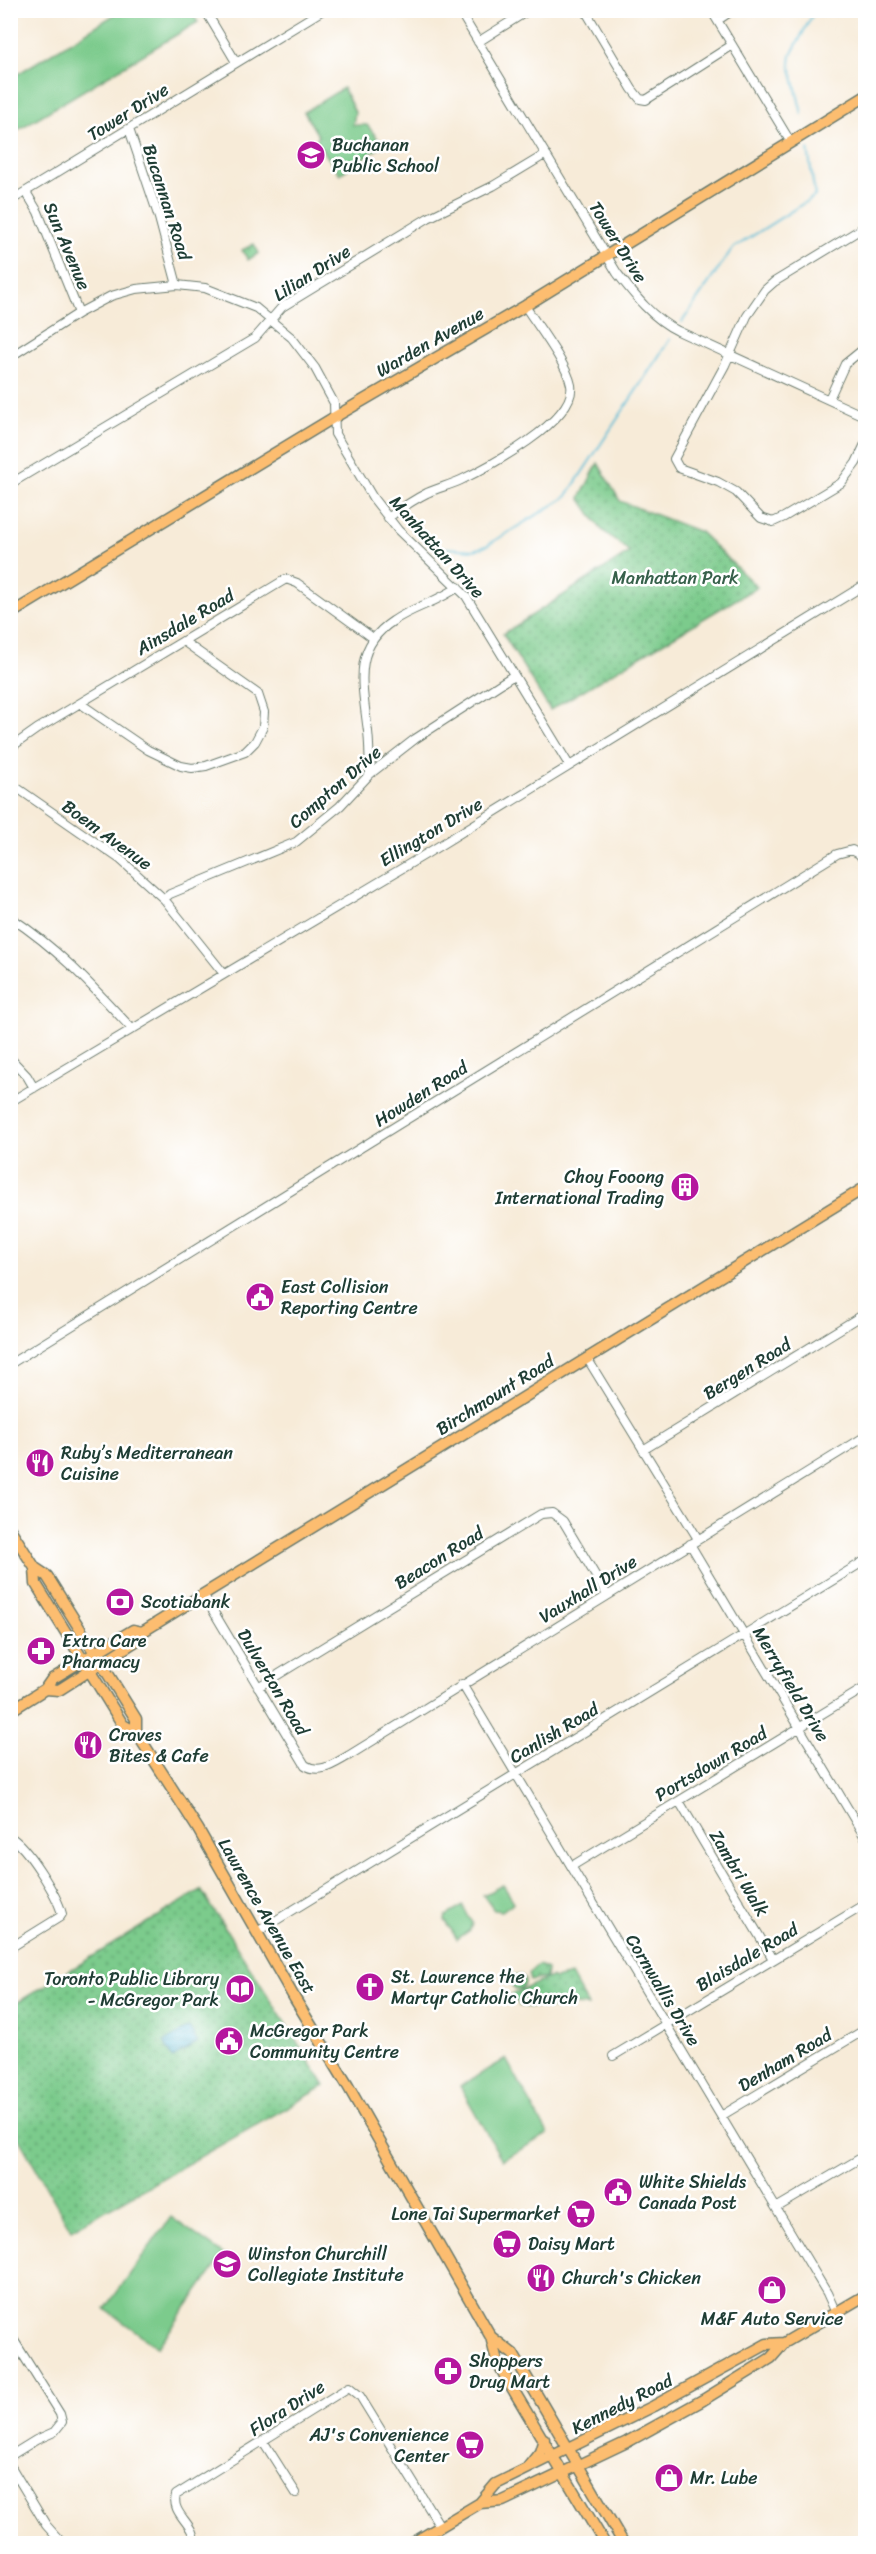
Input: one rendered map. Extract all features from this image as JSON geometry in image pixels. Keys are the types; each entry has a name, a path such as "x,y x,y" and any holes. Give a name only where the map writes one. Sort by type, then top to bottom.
{"main road":[{"name":"Warden Avenue","path":"10,614 333,418 525,306 866,96"},
{"name":"Birchmount Road","path":"45,1689 59,1690 139,1639 142,1632 203,1593 866,1187"},
{"name":"Lawrence Avenue East","path":"10,1529 35,1568 47,1576 136,1719 136,1732"},
{"name":"Lawrence Avenue East","path":"35,1568 36,1584 82,1660 123,1725 136,1732 198,1829 491,2337 496,2361 565,2473 605,2544"},
{"name":"Birchmount Road","path":"10,1711 45,1689 51,1679 94,1652 133,1630 142,1632"},
{"name":"Kennedy Road","path":"480,2503 503,2501 627,2442 703,2400 771,2358 784,2343 866,2295"},
{"name":"Lawrence Avenue East","path":"491,2337 513,2354 624,2544"},
{"name":"Kennedy Road","path":"411,2544 480,2503 496,2484 711,2377 767,2344 784,2343"},
{"path":"525,2470 540,2452 544,2439"}],"street":[{"path":"205,10 236,62"},
{"name":"Tower Drive","path":"10,201 323,10"},
{"name":"Tower Drive","path":"459,10 633,295 663,323 866,417"},
{"path":"478,42 529,10"},
{"path":"585,10 632,90 640,99 646,100 732,45"},
{"path":"711,10 790,141"},
{"path":"717,20 733,10"},
{"name":"Bucannan Road","path":"129,129 159,218 177,285"},
{"name":"Lilian Drive","path":"10,484 255,338 282,307 428,218 493,186 546,154"},
{"name":"Sun Avenue","path":"26,192 38,212 79,313"},
{"path":"866,225 774,282 765,290 747,316 688,436 674,459 675,465 680,468 718,482 736,492 761,519 772,522 844,480 856,463 866,442"},
{"name":"Manhattan Drive","path":"10,357 79,313 123,292 177,285 221,292 249,304 292,339 315,368 334,403 334,434 388,518 458,587 569,765"},
{"path":"388,518 426,494 463,479 540,433 564,408 570,398 572,387 568,375 525,306"},
{"path":"829,399 845,364 866,346"},
{"name":"Ainsdale Road","path":"10,748 286,579 297,583 373,638"},
{"name":"Ellington Drive","path":"10,1102 416,860 866,584"},
{"path":"370,774 361,675 373,638 392,621 458,587"},
{"path":"81,704 148,750 181,766 192,768 206,766 245,752 255,742 262,727 264,712 258,694 183,641"},
{"name":"Compton Drive","path":"164,899 170,894 296,842 340,806 370,774 435,725 514,675"},
{"name":"Boem Avenue","path":"10,783 121,860 164,899 224,974"},
{"name":"Howden Road","path":"10,1364 821,864 848,851 856,851 866,863"},
{"path":"10,917 36,934 77,969 132,1029"},
{"path":"10,1058 34,1088"},
{"name":"Bergen Road","path":"643,1450 866,1313"},
{"path":"587,1358 698,1539"},
{"name":"Vauxhall Drive","path":"327,1768 866,1436"},
{"name":"Beacon Road","path":"258,1687 541,1514 552,1513 562,1521 608,1595"},
{"name":"Merryfield Drive","path":"690,1544 866,1839"},
{"name":"Canlish Road","path":"257,1932 866,1560"},
{"name":"Dulverton Road","path":"203,1593 305,1765 315,1770 327,1768"},
{"name":"Cornwallis Drive","path":"462,1684 666,2023 836,2313"},
{"name":"Portsdown Road","path":"572,1866 866,1687"},
{"name":"Zambri Walk","path":"679,1801 773,1959"},
{"path":"10,1837 21,1843 60,1908 60,1917 10,1948"},
{"name":"Blaisdale Road","path":"613,2056 866,1904"},
{"name":"Denham Road","path":"721,2116 866,2030"},
{"path":"776,2208 866,2155"},
{"path":"10,2334 60,2414 62,2424 54,2432 10,2456"},
{"name":"Flora Drive","path":"193,2544 193,2533 176,2510 176,2495 182,2489 347,2388 353,2389 440,2526"},
{"path":"263,2441 296,2493"},
{"path":"10,2465 45,2524 63,2544"}],"green space":[{"path":"122,10 190,11 198,22 11,134 11,78"},
{"path":"343,88 355,112 353,125 367,125 383,145 340,174 315,140 319,137 304,112"},
{"path":"254,244 259,253 248,260 242,250"},
{"name":"Manhattan Park","path":"598,463 620,501 700,532 757,587 550,710 503,634 630,552 601,529 580,498"},
{"path":"503,1885 514,1902 502,1911 494,1910 483,1895"},
{"path":"201,1890 325,2086 71,2230 11,2125 10,2007"},
{"path":"463,1906 472,1923 470,1930 457,1939 445,1920 446,1916"},
{"path":"538,1965 547,1969 546,1978 530,1981 528,1974"},
{"path":"518,1975 523,1977 525,1982 523,1987 518,1989 513,1987 511,1982 513,1977"},
{"path":"571,1975 588,2006 559,2004 558,2009 519,2006 519,2002 513,2001 510,1995 551,1977 555,1979"},
{"path":"506,2059 548,2134 502,2160 460,2086"},
{"path":"171,2217 224,2255 158,2347 105,2309"}],"water":[{"path":"189,2028 198,2043 173,2058 164,2042"}],"waterway":[{"path":"802,114 790,64 791,55 815,10"},
{"path":"682,322 732,249 815,196 808,149"},
{"path":"445,548 474,550 486,546 566,497 670,339"}],"place":[{"name":"Buchanan Public School","path":"311,155"},
{"name":"Choy Fooong International Trading","path":"685,1187"},
{"name":"East Collision Reporting Centre","path":"260,1297"},
{"name":"Ruby’s Mediterranean Cuisine","path":"40,1463"},
{"name":"Scotiabank","path":"120,1602"},
{"name":"Extra Care Pharmacy","path":"41,1651"},
{"name":"Craves Bites & Cafe","path":"88,1745"},
{"name":"St. Lawrence the Martyr Catholic Church","path":"370,1987"},
{"name":"Toronto Public Library - McGregor Park","path":"240,1989"},
{"name":"McGregor Park Community Centre","path":"229,2041"},
{"name":"White Shields Canada Post","path":"618,2192"},
{"name":"Lone Tai Supermarket","path":"581,2214"},
{"name":"Daisy Mart","path":"507,2244"},
{"name":"Winston Churchill Collegiate Institute","path":"227,2264"},
{"name":"Church's Chicken","path":"541,2278"},
{"name":"M&F Auto Service","path":"772,2290"},
{"name":"Shoppers Drug Mart","path":"448,2371"},
{"name":"AJ's Convenience Center","path":"470,2445"},
{"name":"Mr. Lube","path":"669,2478"}]}
